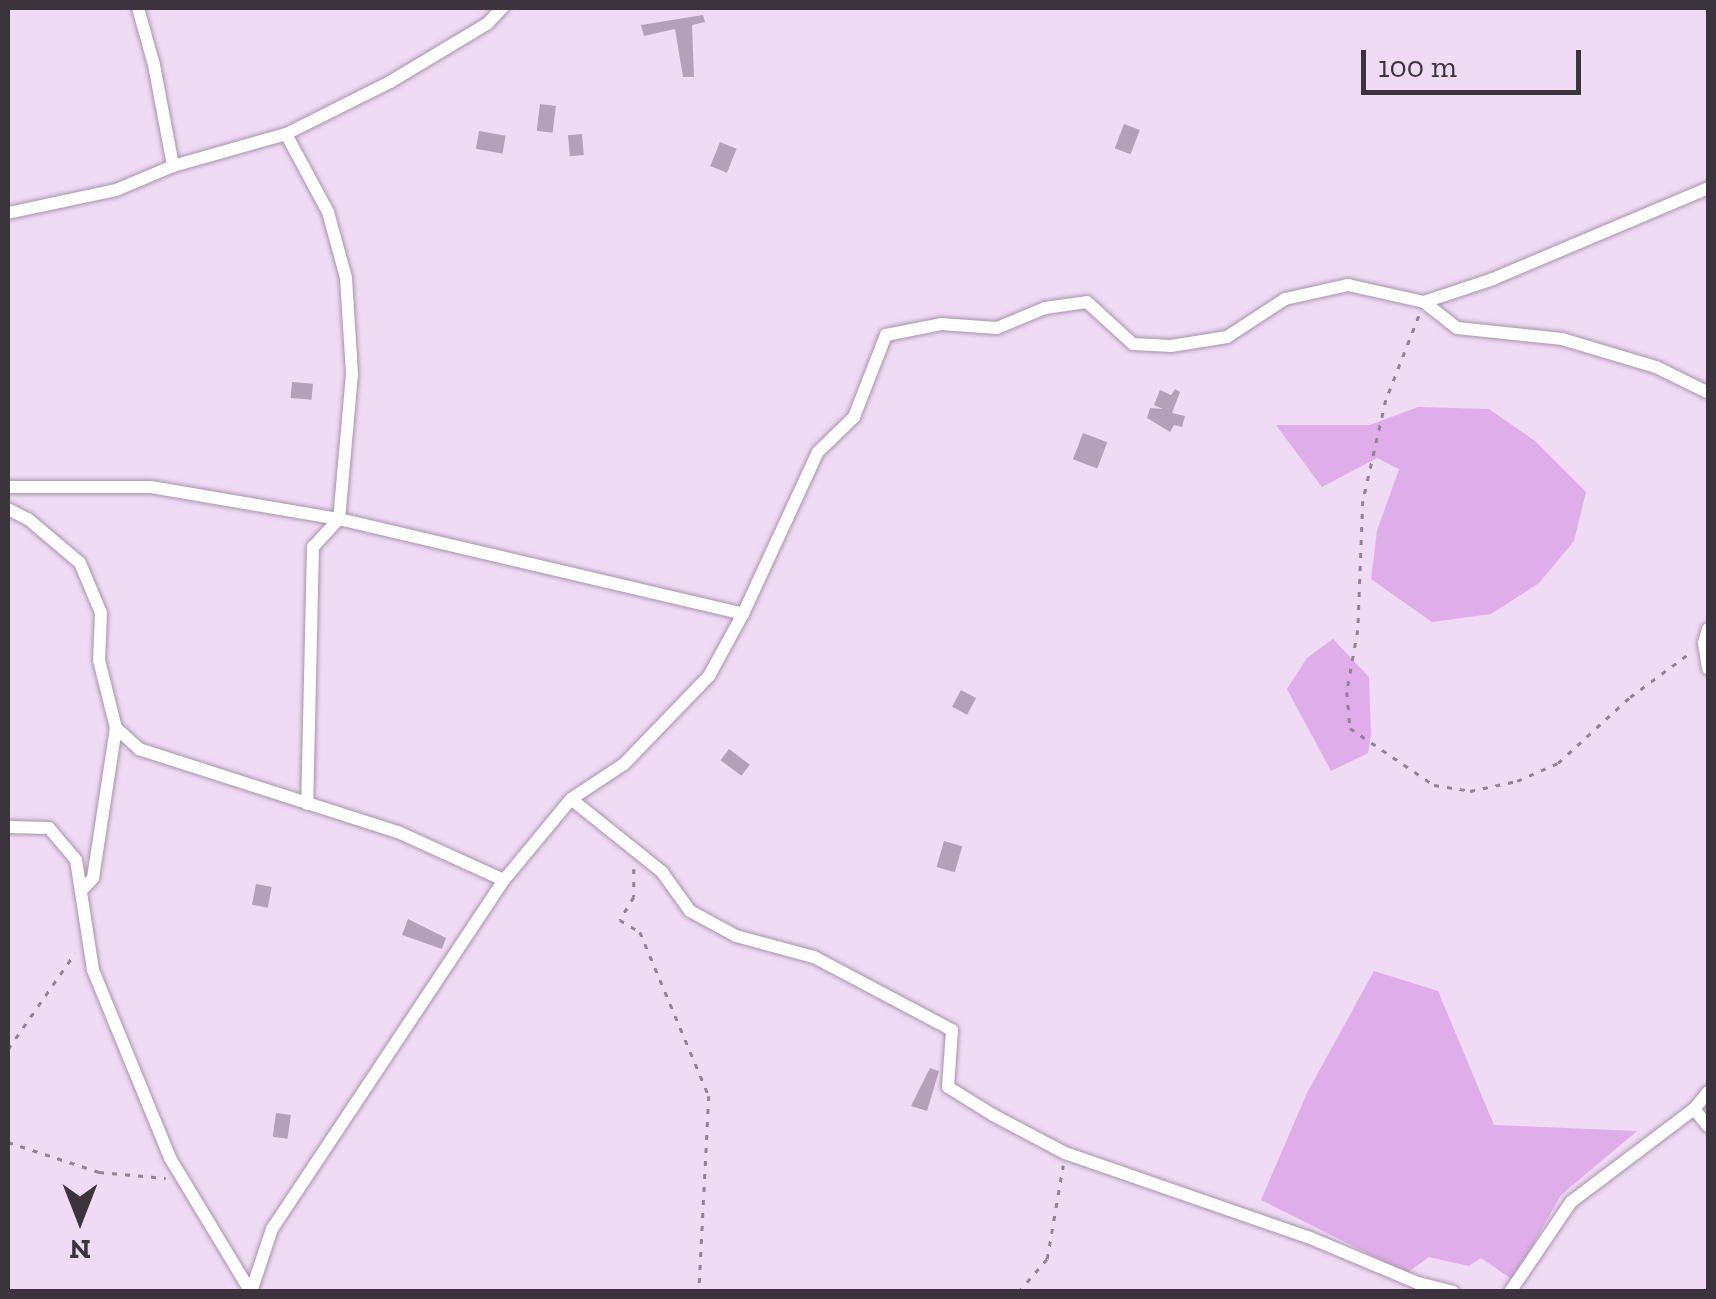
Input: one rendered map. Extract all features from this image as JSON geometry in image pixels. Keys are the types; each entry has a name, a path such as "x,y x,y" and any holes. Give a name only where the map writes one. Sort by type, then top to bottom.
{"street":[{"path":"138,8 154,65 173,166"},
{"path":"8,213 116,190 173,166 286,134 390,82 488,23 502,8"},
{"path":"286,134 328,212 346,278 352,374 339,519 314,547 307,804"},
{"path":"1424,302 1493,279 1708,188"},
{"path":"250,1290 272,1230 504,880 571,799 624,764 708,676 743,614 818,452 854,417 886,335 941,324 997,328 1046,308 1086,302 1132,344 1171,346 1227,337 1285,299 1348,285 1424,302 1457,328 1562,339 1656,366 1708,392"},
{"path":"8,487 151,487 339,519 743,614"},
{"path":"8,509 28,520 80,563 101,614 99,660 116,728 93,878 81,891"},
{"path":"1706,636 1708,669"},
{"path":"116,728 138,749 398,832 504,880"},
{"path":"571,799 662,872 690,911 736,936 814,956 856,982 904,1001 952,1030 948,1087 1065,1153 1308,1237 1418,1283 1453,1292"},
{"path":"8,827 48,828 76,860 93,970 183,1179 250,1290"},
{"path":"1510,1292 1571,1202 1694,1109 1708,1092"},
{"path":"1694,1109 1708,1126"}],"path":[{"path":"1424,302 1386,400 1363,501 1358,630 1346,692 1350,728 1434,785 1470,790 1517,781 1558,764 1630,697 1706,636"},
{"path":"635,848 634,897 620,920 640,932 709,1096 700,1292"},
{"path":"8,1049 88,935"},
{"path":"8,1142 99,1172 183,1179"},
{"path":"1018,1292 1047,1260 1065,1153"}],"shaded area":[{"path":"1418,407 1489,409 1535,441 1586,492 1574,541 1539,583 1491,614 1432,622 1371,579 1377,531 1399,469 1377,458 1322,487 1276,425 1370,425"},
{"path":"1333,639 1369,677 1371,735 1368,753 1331,771 1287,689 1307,658"},
{"path":"1374,971 1438,991 1494,1125 1637,1131 1561,1195 1513,1280 1481,1258 1469,1266 1429,1257 1407,1273 1261,1200 1307,1093"}],"building":[{"path":"703,15 705,22 692,25 694,77 683,77 675,29 644,36 641,25"},
{"path":"540,104 556,106 553,133 537,131"},
{"path":"1124,124 1140,130 1131,154 1115,148"},
{"path":"479,131 506,136 502,153 476,149"},
{"path":"582,134 584,155 570,156 568,135"},
{"path":"720,142 737,149 727,173 710,166"},
{"path":"292,382 313,384 312,400 291,398"},
{"path":"1175,389 1180,392 1172,413 1185,416 1182,427 1174,425 1170,432 1147,418 1150,408 1163,409 1154,405 1160,390 1171,395"},
{"path":"1083,433 1107,442 1097,468 1073,459"},
{"path":"961,690 976,698 967,715 952,707"},
{"path":"729,749 750,765 741,776 721,760"},
{"path":"944,841 962,846 955,872 937,867"},
{"path":"256,884 272,887 268,908 252,905"},
{"path":"408,919 446,938 442,949 402,935"},
{"path":"930,1068 939,1071 927,1111 911,1106"},
{"path":"276,1113 291,1115 288,1139 273,1137"}]}
